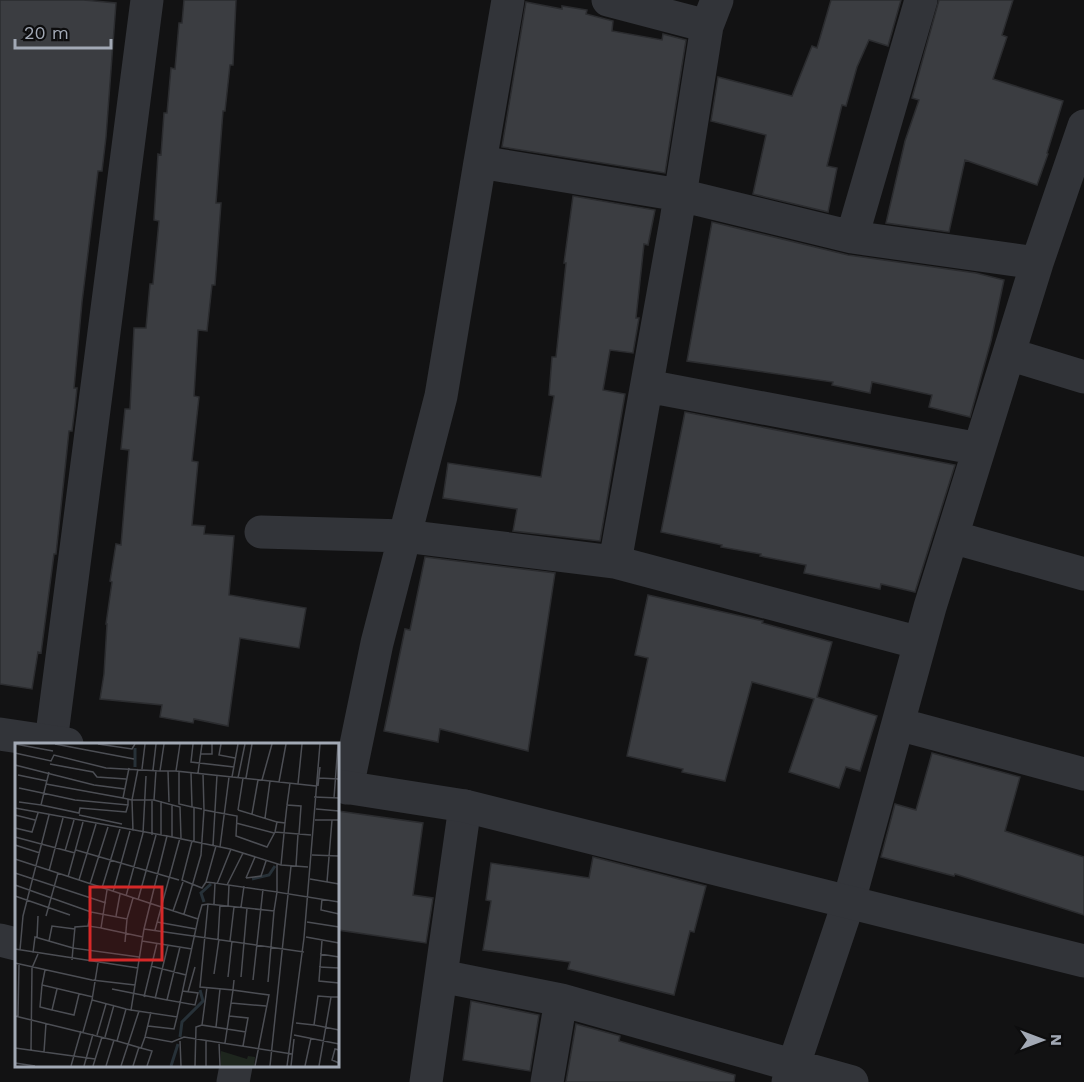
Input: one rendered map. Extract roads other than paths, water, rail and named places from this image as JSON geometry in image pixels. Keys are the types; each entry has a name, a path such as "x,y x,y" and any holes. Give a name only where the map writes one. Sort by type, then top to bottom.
{"street":[{"path":"0,734 59,743 147,0"},
{"path":"508,0 441,396 342,787 465,806 1084,961"},
{"path":"608,0 712,13 615,562"},
{"path":"852,237 921,0"},
{"path":"790,1074 849,901 920,643 1037,263 1075,183 1084,126"},
{"path":"480,162 681,195 852,237 1037,263"},
{"path":"1009,354 1084,377"},
{"path":"647,386 979,449"},
{"path":"261,532 405,536 615,562 920,643"},
{"path":"952,537 1084,574"},
{"path":"898,723 1084,774"},
{"path":"426,1082 465,806"},
{"path":"0,940 15,944"},
{"path":"441,976 561,1000 790,1074 852,1082"},
{"path":"548,1082 561,1000"},
{"path":"233,1082 236,1067"}]}
